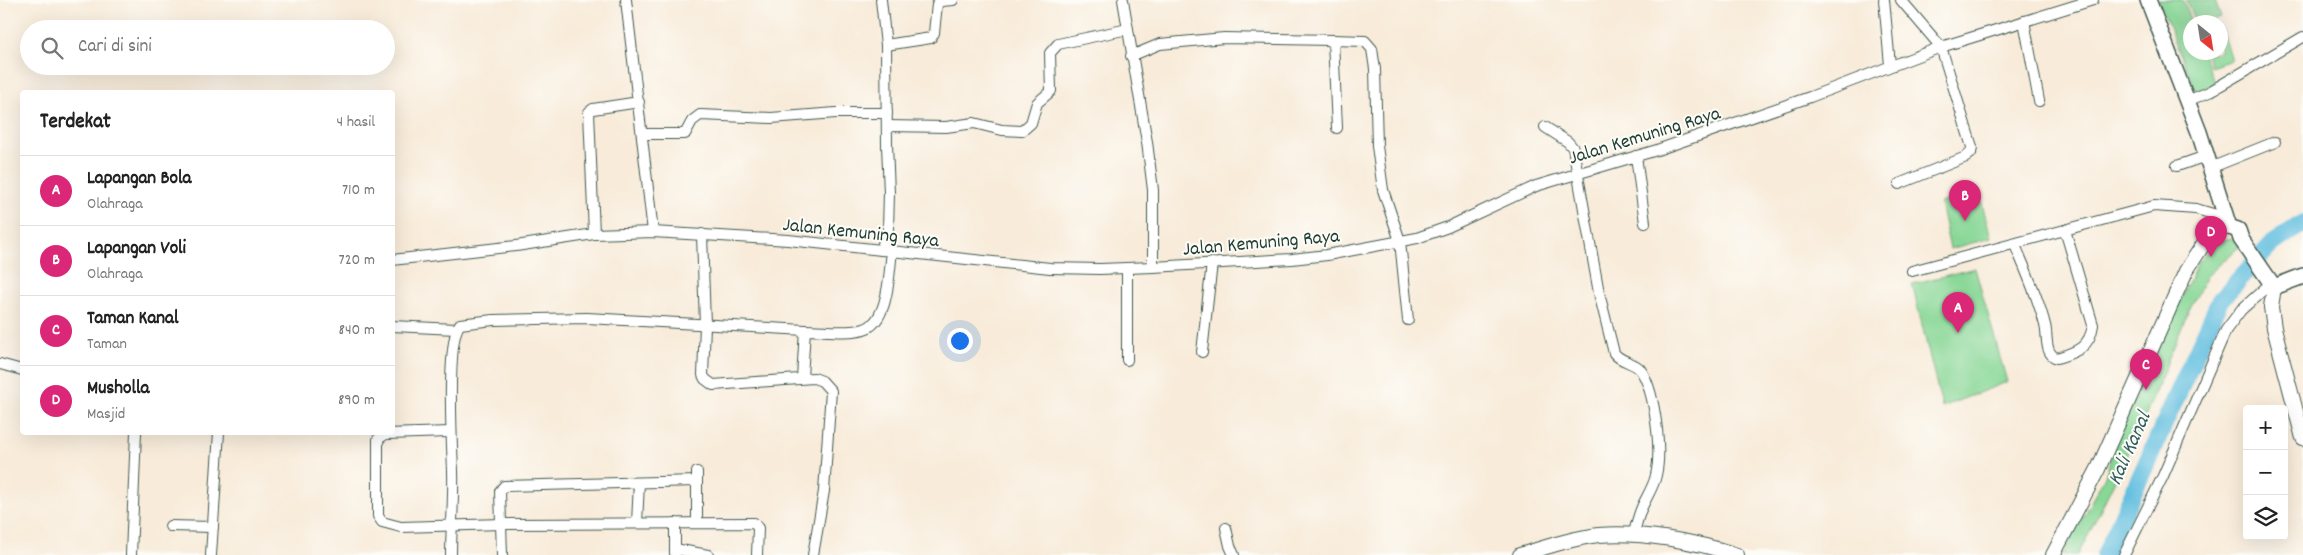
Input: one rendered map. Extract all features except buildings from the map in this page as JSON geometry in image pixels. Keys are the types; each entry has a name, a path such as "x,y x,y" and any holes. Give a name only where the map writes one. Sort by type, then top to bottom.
{"main road":[{"path":"2148,0 2187,102 2228,222 2238,230 2241,239 2272,282 2271,307 2274,328 2302,429"},
{"path":"2053,555 2098,469 2186,271 2208,237 2228,222"},
{"path":"2272,282 2303,276"},
{"path":"1520,555 1585,538 1613,535 1683,542 1736,555"}],"street":[{"path":"626,0 653,232"},
{"path":"880,0 886,45 889,202 888,229 881,250"},
{"path":"886,45 931,38 934,33 937,4 941,1 953,0"},
{"path":"1123,0 1146,133 1153,190 1153,267"},
{"path":"1884,0 1890,65"},
{"path":"1899,184 1966,157 1971,153 1972,147 1941,47 1901,0"},
{"name":"Jalan Kemuning Raya","path":"395,260 516,246 594,234 653,232 761,238 1050,268 1127,268 1292,259 1417,238 1448,227 1536,186 1636,156 1802,100 1941,47 2093,0"},
{"path":"2024,21 2040,101"},
{"path":"887,126 946,127 974,123 1002,130 1022,130 1031,123 1037,103 1051,91 1050,53 1058,44 1128,29"},
{"path":"2187,102 2209,92 2303,37"},
{"path":"1132,56 1160,44 1224,38 1365,41 1372,49 1375,69 1377,146 1384,190 1400,241 1408,320"},
{"path":"1333,40 1337,128"},
{"path":"594,234 589,112 593,108 639,102"},
{"path":"642,134 685,134 692,121 700,115 716,114 763,118 836,113 887,113"},
{"path":"1545,128 1571,144 1575,155 1599,293 1614,353 1622,360 1638,367 1642,371 1652,404 1658,453 1657,468 1654,482 1638,518 1633,536"},
{"path":"2177,166 2208,162 2276,142"},
{"path":"1636,156 1645,223"},
{"path":"1912,271 2015,245 2154,206 2196,209 2228,222"},
{"path":"2015,245 2045,324 2048,350 2051,355 2058,358 2074,353 2083,347 2092,336 2093,325 2065,230"},
{"path":"702,234 706,325 703,375 705,379 713,385 814,378 828,386 832,394 824,491 813,555"},
{"path":"451,555 453,472 450,432 452,350 456,329 463,322 578,318 805,330 865,329 875,322 884,307 892,251"},
{"path":"1202,352 1212,263"},
{"path":"1127,268 1127,360"},
{"path":"2124,555 2163,476 2226,330 2241,310 2272,282"},
{"path":"395,326 456,329"},
{"path":"802,378 805,330"},
{"path":"0,364 20,369"},
{"path":"395,434 450,432"},
{"path":"130,555 136,435"},
{"path":"211,555 219,435"},
{"path":"384,435 378,438 377,444 378,516 382,522 401,527 502,524 754,523 758,530 757,555"},
{"path":"502,555 500,491 504,486 639,483 697,477 697,523"},
{"path":"636,523 639,483"},
{"path":"675,523 675,552 708,555"},
{"path":"170,526 213,527"},
{"path":"1226,528 1234,555"}],"green space":[{"path":"2158,0 2183,0 2188,15 2183,15 2183,60 2206,60 2215,84 2196,92"},
{"path":"2186,0 2215,0 2220,15 2192,15"},
{"path":"2228,50 2231,60 2211,67 2208,60 2228,60"},
{"path":"1979,191 1991,238 1950,249 1940,203"},
{"path":"2232,238 2240,246 2207,276 2189,310 2136,438 2078,555 2062,555 2105,476 2118,436 2198,262 2213,247 2222,241"},
{"path":"1975,268 2007,382 1942,407 1912,284"}],"waterway":[{"name":"Kali Kanal","path":"2105,555 2220,300 2272,244 2303,223"}],"place":[{"name":"Lapangan Voli","path":"1965,221"},
{"name":"Musholla","path":"2211,257"},
{"name":"Lapangan Bola","path":"1958,333"},
{"name":"Taman Kanal","path":"2146,390"}]}
